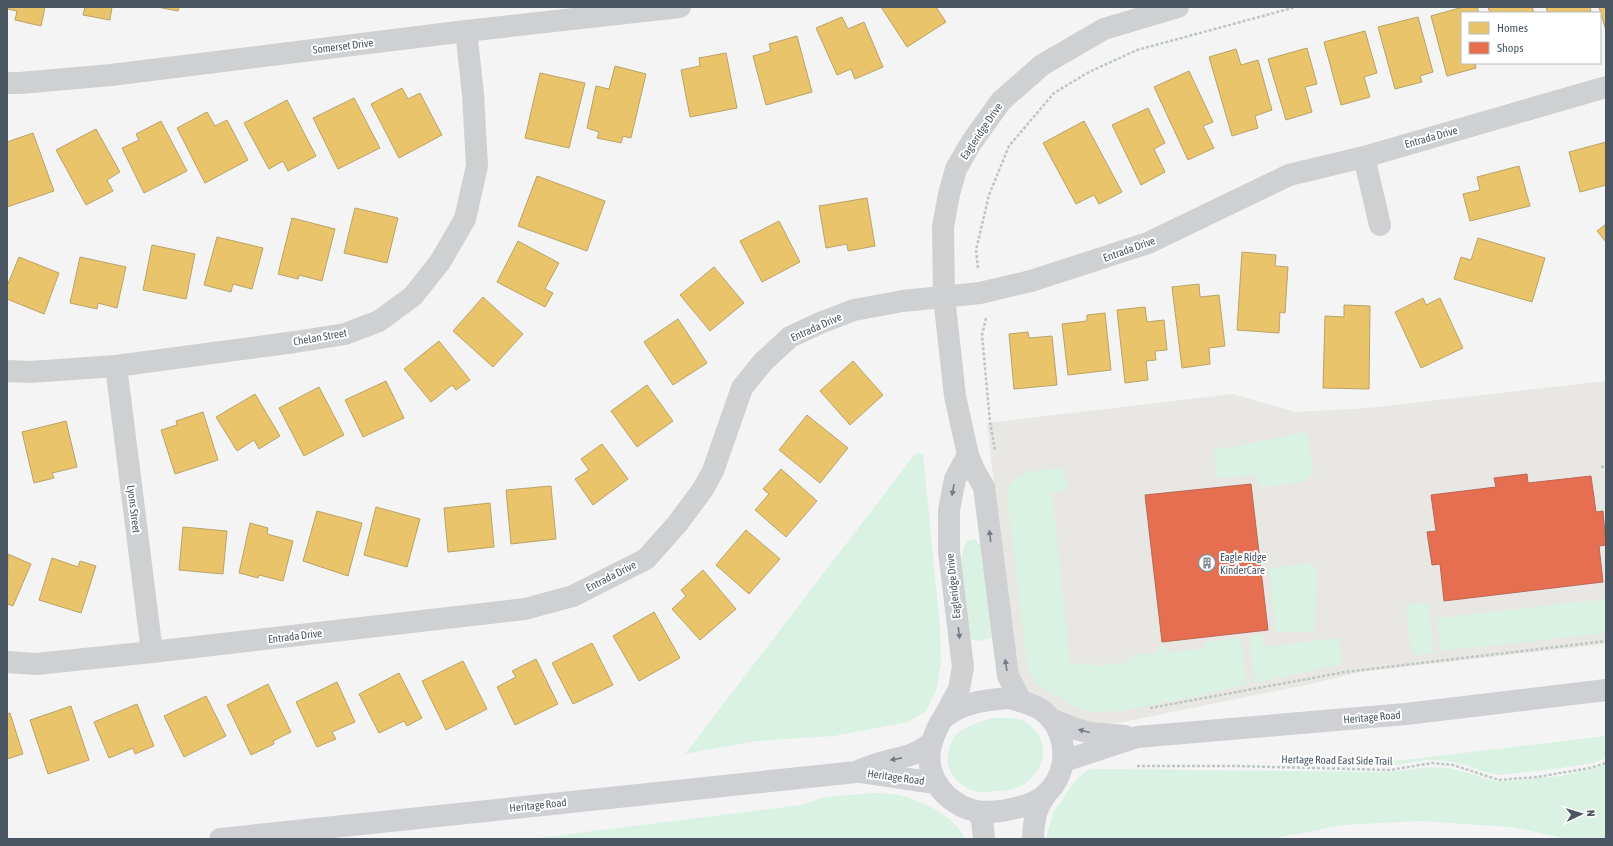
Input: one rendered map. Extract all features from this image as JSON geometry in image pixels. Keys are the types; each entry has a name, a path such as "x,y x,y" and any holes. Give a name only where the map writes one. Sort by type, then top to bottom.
{"main road":[{"name":"Heritage Road","path":"1051,719 1090,733 1137,738 1406,714 1606,690"},
{"path":"1009,698 1021,701 1032,704 1043,711 1051,719 1060,733 1063,742 1064,761 1060,772 1046,794 1027,805 1018,808 992,812 978,812 963,807 950,800 935,783 930,772 929,760 931,742 944,717 960,708 982,701 1009,698"},
{"name":"Heritage Road","path":"1064,761 1137,738"},
{"name":"Heritage Road","path":"220,839 856,772 884,762 904,758 918,752 931,742"},
{"name":"Heritage Road","path":"856,772 935,783"}],"street":[{"name":"Somerset Drive","path":"7,83 20,84 111,75 466,31 680,7"},
{"name":"Eagleridge Drive","path":"1021,701 1008,676 984,487 974,470 968,455 955,396 944,297 943,227 953,181 956,169 971,143 1001,101 1042,65 1104,29 1178,7"},
{"name":"Chelan Street","path":"7,372 30,372 116,366 346,334 379,321 413,296 440,262 465,219 478,166 473,94 466,31"},
{"name":"Entrada Drive","path":"7,662 36,664 525,609 573,596 646,558 678,523 713,471 742,388 763,362 790,337 820,323 854,310 903,301 980,293 1031,281 1087,264 1148,243 1289,175 1364,157 1606,87"},
{"path":"1364,157 1380,225"},
{"name":"Lyons Street","path":"116,366 152,652"},
{"name":"Eagleridge Drive","path":"944,717 953,702 962,678 963,667 949,552 949,510 955,478 968,455"},
{"path":"1033,839 1034,817 1038,806 1046,794"},
{"path":"978,812 982,820 984,839"}],"path":[{"path":"1601,467 1606,466"},
{"path":"1144,709 1345,672 1606,641"},
{"name":"Hertage Road East Side Trail","path":"1136,766 1236,766 1390,770 1432,763 1452,766 1499,780 1537,777 1590,768 1606,763"}],"shaded area":[{"path":"1606,381 1606,644 1360,672 1306,685 1118,723 1103,724 1071,718 1025,689 1015,672 987,423 1233,394 1296,412 1368,408"}],"green space":[{"path":"1307,432 1313,473 1303,482 1260,487 1256,475 1216,478 1214,450"},
{"path":"923,453 940,628 941,663 936,690 926,711 908,722 834,736 756,741 685,754 915,454"},
{"path":"1064,468 1067,491 1052,493 1070,665 1094,663 1096,666 1126,663 1130,655 1158,653 1158,647 1166,646 1168,653 1204,648 1204,642 1241,638 1246,685 1123,711 1092,712 1076,708 1038,685 1028,670 1007,497 1008,488 1014,479 1027,473"},
{"path":"975,539 983,548 992,638 979,641 969,639 961,561 966,541"},
{"path":"1310,563 1317,571 1314,632 1276,632 1269,569"},
{"path":"1606,599 1606,633 1440,651 1437,618"},
{"path":"1428,602 1434,653 1415,655 1410,643 1406,605"},
{"path":"1263,634 1265,647 1339,638 1342,664 1255,683 1249,637"},
{"path":"993,718 1018,719 1032,727 1037,732 1043,746 1042,762 1030,779 1021,786 1011,789 987,792 973,791 956,780 949,768 948,755 951,742 959,732 964,729 973,724"},
{"path":"1606,736 1606,758 1593,763 1555,769 1499,775 1448,761 1427,760 1396,765 1362,765"},
{"path":"1606,765 1606,839 1567,839 1511,827 1420,821 1343,825 1271,839 1046,839 1053,813 1073,784 1088,770 1095,769 1390,772 1431,767 1448,768 1499,782 1561,776"},
{"path":"875,793 891,794 914,799 931,807 956,825 962,832 965,839 529,839 802,805 824,797"}],"building: Homes":[{"path":"7,7 45,7 41,26 15,20 17,11 7,9"},
{"path":"85,7 112,7 110,20 83,15"},
{"path":"157,7 179,7 178,11"},
{"path":"881,7 936,7 946,22 907,47"},
{"path":"1463,7 1477,7 1479,12 1461,12 1461,64 1475,64 1476,68 1447,76 1431,16"},
{"path":"1488,7 1532,7 1534,12 1490,12"},
{"path":"1546,7 1590,7 1591,11 1588,12 1548,12"},
{"path":"1599,7 1606,7 1606,31 1601,12"},
{"path":"842,17 848,29 864,22 883,67 855,79 851,69 837,75 816,28"},
{"path":"1418,17 1433,72 1420,76 1422,82 1395,89 1378,27"},
{"path":"1365,31 1377,73 1364,77 1370,97 1341,105 1324,42"},
{"path":"797,36 812,92 766,105 753,56 771,51 769,44"},
{"path":"1307,48 1317,84 1305,87 1312,112 1286,120 1268,59"},
{"path":"1236,49 1241,65 1258,60 1272,110 1255,116 1258,128 1232,136 1209,57"},
{"path":"726,53 737,108 690,117 681,70 700,66 699,58"},
{"path":"615,66 646,74 631,138 623,136 621,143 597,138 599,132 587,128 596,86 609,89"},
{"path":"1189,71 1213,122 1203,126 1214,148 1188,160 1154,87"},
{"path":"540,73 585,83 569,148 525,138"},
{"path":"402,88 408,99 420,93 442,135 399,158 371,104"},
{"path":"354,98 380,148 338,169 313,118"},
{"path":"287,100 316,156 288,171 283,161 269,169 244,123"},
{"path":"1148,108 1165,143 1154,149 1165,172 1141,185 1112,125"},
{"path":"207,112 215,126 227,120 248,160 205,183 177,128"},
{"path":"161,121 187,171 144,193 122,148 139,140 136,134"},
{"path":"1084,121 1122,192 1099,204 1094,195 1076,204 1043,143"},
{"path":"96,129 120,172 107,180 113,191 86,205 56,150"},
{"path":"33,133 54,191 7,207 7,142"},
{"path":"1606,142 1606,185 1580,192 1569,152"},
{"path":"1519,166 1530,206 1470,221 1463,194 1480,190 1477,177"},
{"path":"537,176 605,201 587,251 518,226"},
{"path":"867,198 875,246 848,251 847,244 826,248 819,206"},
{"path":"355,208 398,218 387,263 344,253"},
{"path":"292,218 335,229 322,281 299,275 298,279 278,274"},
{"path":"779,221 800,262 762,282 740,241"},
{"path":"1606,224 1606,242 1597,231"},
{"path":"217,237 263,248 252,289 233,284 231,292 204,285"},
{"path":"1478,238 1545,258 1532,302 1454,279 1461,257 1471,260"},
{"path":"518,241 559,263 545,289 553,293 545,307 497,282"},
{"path":"152,245 195,254 186,299 143,290"},
{"path":"1242,252 1276,255 1275,266 1288,267 1285,313 1280,312 1279,333 1237,330"},
{"path":"19,257 59,273 44,314 7,299 7,286"},
{"path":"80,257 126,267 117,308 98,303 97,309 70,303"},
{"path":"714,267 744,303 710,331 680,295"},
{"path":"1199,284 1200,297 1219,295 1225,346 1209,348 1210,364 1182,368 1172,287"},
{"path":"483,297 523,334 493,367 453,331"},
{"path":"1423,298 1426,305 1440,298 1463,348 1421,368 1395,312"},
{"path":"1344,305 1370,306 1369,389 1323,388 1325,316 1344,317"},
{"path":"1145,307 1147,322 1164,320 1167,350 1155,351 1156,360 1146,361 1148,380 1125,383 1117,310"},
{"path":"1105,313 1111,370 1068,375 1062,324 1087,321 1087,315"},
{"path":"678,319 707,363 673,385 644,342"},
{"path":"1028,332 1029,338 1052,336 1057,385 1014,389 1009,334"},
{"path":"439,341 470,380 456,390 452,385 431,402 404,369"},
{"path":"853,361 883,395 850,425 820,391"},
{"path":"386,381 404,418 363,437 345,400"},
{"path":"647,385 673,421 637,447 611,411"},
{"path":"319,387 344,435 304,456 279,408"},
{"path":"255,394 280,436 259,449 254,440 237,451 216,417"},
{"path":"203,412 218,460 175,474 161,430 177,425 176,421"},
{"path":"807,415 848,448 820,483 779,450"},
{"path":"66,421 77,467 52,473 54,478 34,483 22,432"},
{"path":"602,444 628,479 593,505 575,479 589,470 581,459"},
{"path":"781,469 817,501 786,537 755,510 769,494 763,489"},
{"path":"551,486 556,539 511,544 506,490"},
{"path":"490,503 494,547 448,552 444,508"},
{"path":"376,507 420,519 407,567 364,555"},
{"path":"317,511 362,523 348,576 303,561"},
{"path":"250,523 268,528 267,534 293,541 283,581 259,575 258,578 239,573"},
{"path":"183,527 227,531 223,574 179,570"},
{"path":"746,530 780,559 749,594 716,565"},
{"path":"8,554 31,564 13,606 7,604"},
{"path":"52,558 78,567 80,561 96,566 81,613 39,600"},
{"path":"703,570 736,609 700,640 672,609 686,596 681,590"},
{"path":"654,612 680,658 639,681 613,636"},
{"path":"592,643 613,685 573,704 552,663"},
{"path":"536,659 558,704 515,725 497,687 516,677 512,671"},
{"path":"463,661 487,709 446,730 422,681"},
{"path":"399,673 422,718 407,726 404,721 379,733 359,694"},
{"path":"337,682 355,722 332,732 336,739 317,747 296,702"},
{"path":"268,684 291,732 273,741 274,744 251,755 227,705"},
{"path":"206,696 226,736 184,757 164,716"},
{"path":"137,704 154,746 135,754 133,748 109,758 94,722"},
{"path":"71,706 89,760 48,774 30,720"},
{"path":"10,713 23,754 7,759 7,714"}],"building: Shops":[{"path":"1527,474 1528,483 1591,476 1596,512 1603,511 1606,545 1599,546 1603,582 1444,601 1440,564 1432,565 1427,532 1436,531 1431,495 1496,487 1494,478"},
{"name":"Eagle Ridge KinderCare","path":"1251,484 1268,630 1162,642 1145,495"}],"place":[{"name":"Eagle Ridge KinderCare","path":"1207,563"}]}
